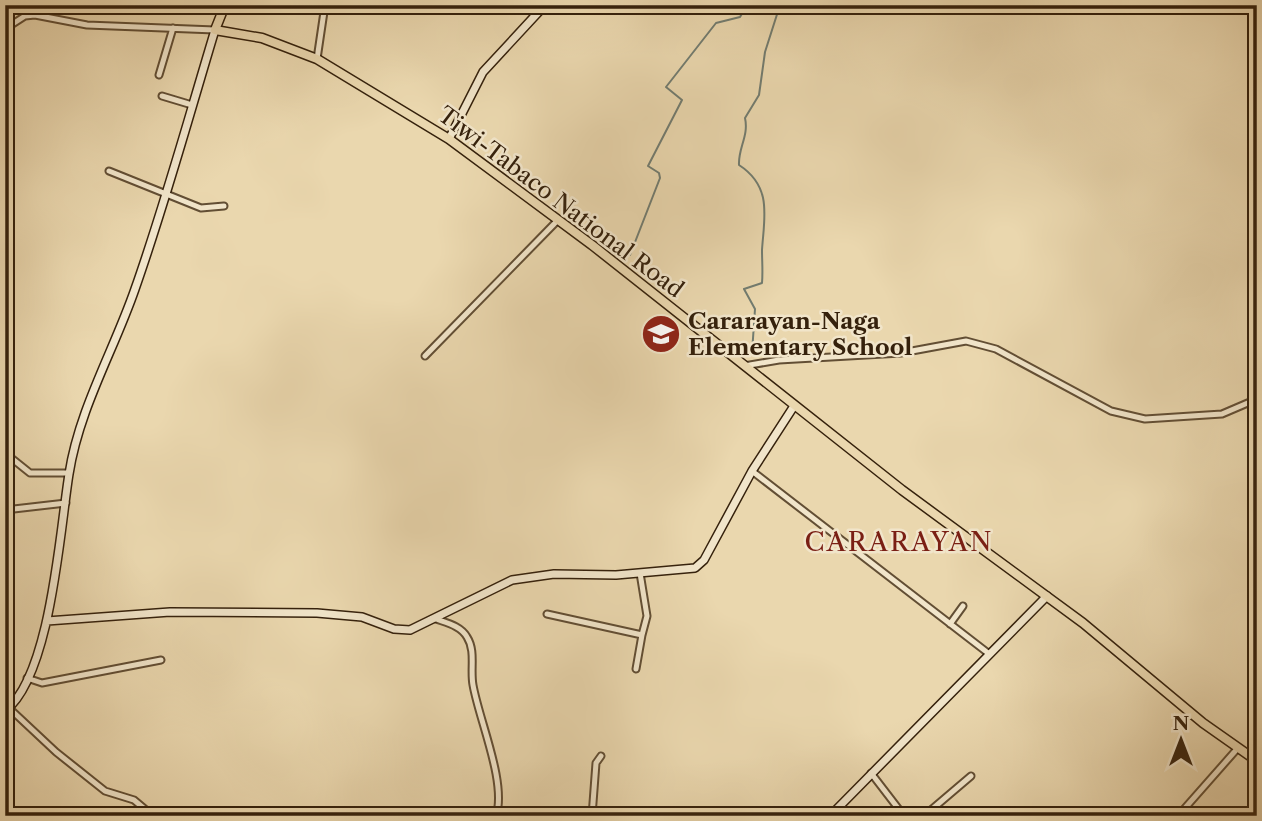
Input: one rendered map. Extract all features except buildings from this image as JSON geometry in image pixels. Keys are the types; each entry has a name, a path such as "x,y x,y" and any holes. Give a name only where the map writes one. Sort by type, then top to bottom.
{"main road":[{"path":"7,710 27,678 47,621 69,473 85,413 135,288 225,5"},
{"path":"449,139 483,72 545,5"},
{"name":"Tiwi-Tabaco National Road","path":"215,30 262,38 317,59 449,139 557,220 922,506 1047,596 1237,749 1257,761"},
{"path":"47,621 202,611 317,612 362,617 394,629 410,630 512,580 554,574 640,573 695,568 794,406"},
{"path":"831,816 988,653 1047,596"}],"street":[{"path":"317,59 325,5"},
{"path":"12,25 25,16 35,15 87,25 215,30"},
{"path":"159,75 173,28"},
{"path":"162,96 192,105"},
{"path":"109,171 201,208 224,206"},
{"path":"425,356 557,220"},
{"path":"744,366 779,360 901,353 966,341 996,349 1111,411 1145,419 1212,415 1257,399"},
{"path":"5,453 30,473 69,473"},
{"path":"752,471 988,653"},
{"path":"5,510 66,503"},
{"path":"636,669 647,616 640,573"},
{"path":"950,624 963,606"},
{"path":"547,614 642,635"},
{"path":"436,619 456,626 467,635 471,646 472,682 499,794 496,816"},
{"path":"27,678 42,683 161,660"},
{"path":"7,710 105,791 134,800 153,816"},
{"path":"1178,816 1237,749"},
{"path":"592,816 596,763 601,756"},
{"path":"871,774 904,816"},
{"path":"924,816 971,776"}],"waterway":[{"path":"630,255 660,178 659,173 648,166 682,100 666,87 716,23 740,17 747,5"},
{"path":"752,353 755,309 744,289 762,283 765,215 762,193 750,174 739,165 739,159 746,131 745,118 759,95 765,52 780,5"}],"place":[{"name":"Cararayan-Naga Elementary School","path":"661,334"}],"district":[{"name":"CARARAYAN","path":"899,542"}]}
